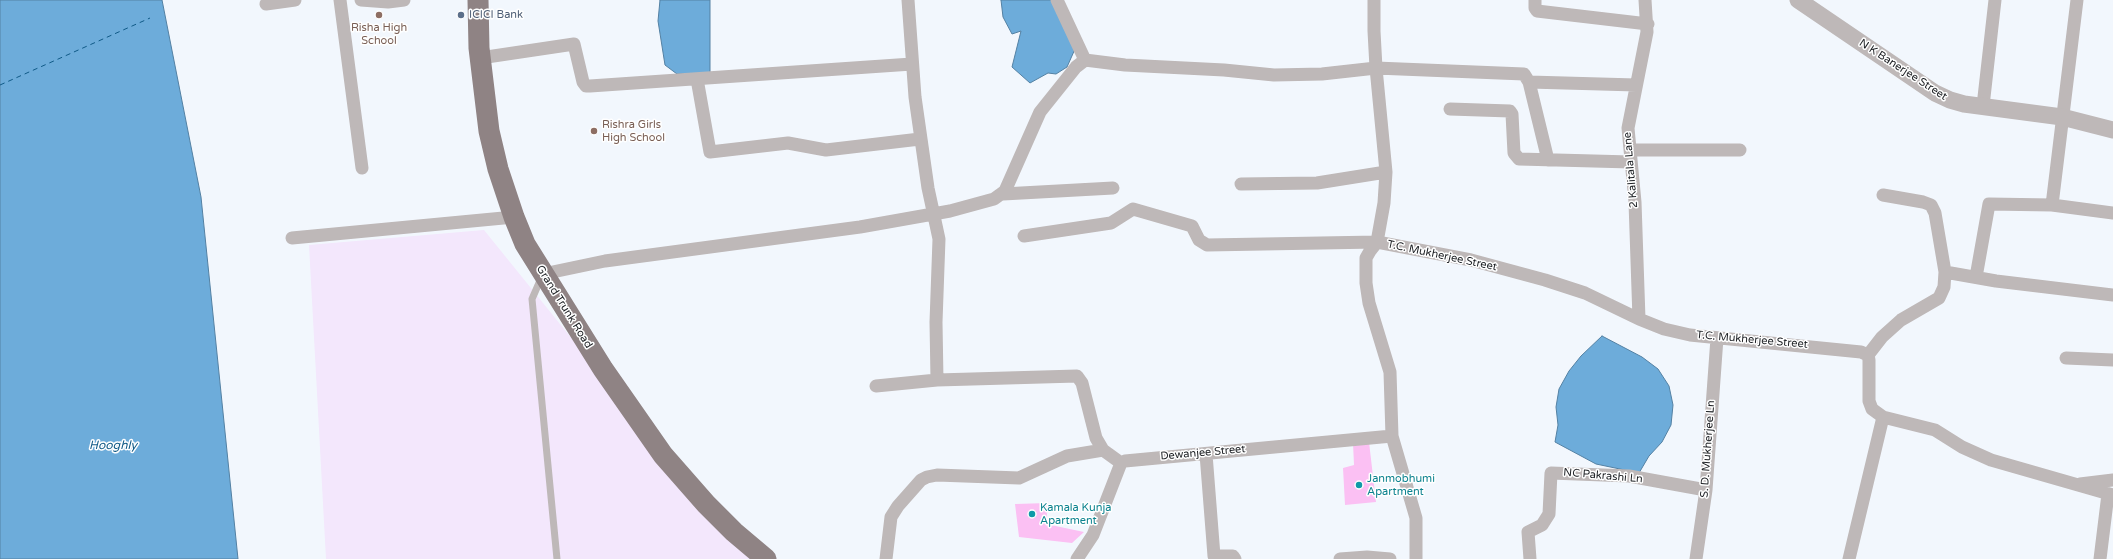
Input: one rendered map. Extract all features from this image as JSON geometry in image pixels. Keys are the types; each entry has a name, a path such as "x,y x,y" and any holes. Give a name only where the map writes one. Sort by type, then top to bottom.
{"main road":[{"name":"Grand Trunk Road","path":"478,0 480,58 489,131 498,169 514,217 525,244 603,369 663,455 706,504 734,532 766,559"}],"street":[{"path":"266,4 295,0"},
{"path":"340,0 362,168"},
{"path":"361,0 388,2 404,0"},
{"path":"908,0 912,64 920,139 939,239 936,322 936,380"},
{"path":"1057,0 1085,60"},
{"path":"1374,0 1376,68 1386,172 1384,203 1377,242 1366,258 1367,293 1391,378 1392,436 1416,518 1416,559"},
{"path":"1535,0 1535,8 1537,11 1648,24"},
{"name":"2 Kalitala Lane","path":"1639,319 1635,202 1628,128 1648,24 1645,0"},
{"name":"N K Banerjee Street","path":"1798,0 1936,93 1950,100 2062,117 2113,130"},
{"path":"1983,106 1995,0"},
{"path":"2052,205 2077,0"},
{"path":"480,58 571,44 575,46 583,82 586,86 912,64"},
{"path":"1003,194 1040,112 1076,67 1085,60 1124,65 1224,70 1274,75 1322,74 1376,68 1520,73 1524,74 1528,82 1548,160"},
{"path":"698,79 710,152 788,143 828,150 920,139"},
{"path":"1528,82 1636,85"},
{"path":"1450,109 1510,111 1512,114 1514,156 1519,159 1548,160 1740,150"},
{"path":"1240,184 1317,183 1386,172"},
{"path":"543,274 605,261 790,238 934,214 994,199 1003,194 1113,188"},
{"path":"1883,195 1923,202 1931,205 1934,213 1945,272 1944,287 1939,298 1901,320 1882,337 1868,355 1870,401 1872,409 1883,417 1935,430 1944,434 1962,447 1991,460 2110,495 2100,559"},
{"path":"1976,278 1989,204 2052,205 2113,213"},
{"name":"T.C. Mukherjee Street","path":"1024,236 1111,223 1133,209 1192,226 1199,240 1207,245 1377,242 1470,260 1546,280 1585,293 1639,319 1670,330 1717,338 1809,345 1861,352 1868,355"},
{"path":"292,238 514,217"},
{"path":"1945,272 1976,278 2113,295"},
{"name":"S. D. Mukherjee Ln","path":"1696,559 1706,490 1717,338"},
{"path":"2066,358 2113,360"},
{"path":"876,386 936,380 1077,376 1082,383 1096,438 1103,450 1121,463 1093,534 1077,559"},
{"path":"1849,559 1883,417"},
{"name":"Dewanjee Street","path":"1121,463 1129,460 1392,436"},
{"path":"886,559 891,517 898,506 921,480 937,475 1019,478 1067,456 1103,450"},
{"path":"1206,454 1214,556 1233,556 1235,559"},
{"name":"NC Pakrashi Ln","path":"1530,559 1528,532 1542,525 1549,514 1551,473 1629,476 1706,490"},
{"path":"2074,485 2113,480"},
{"path":"1340,559 1367,557 1390,559"}],"lane":[{"path":"543,274 532,299 556,559"}],"shaded area":[{"path":"484,230 750,559 326,559 309,245"}],"water":[{"name":"Hooghly","path":"0,0 162,0 201,197 238,559 0,559"},
{"path":"660,0 710,0 710,74 677,74 665,65 658,21"},
{"path":"1001,0 1056,0 1075,49 1067,67 1056,74 1048,73 1030,83 1012,67 1021,31 1012,34 1003,17"},
{"path":"1602,336 1642,357 1658,369 1669,386 1673,405 1671,425 1662,442 1649,456 1639,473 1596,464 1555,442 1558,425 1556,407 1559,389 1569,371 1581,356"}],"building":[{"name":"Janmobhumi Apartment","path":"1369,442 1376,502 1345,505 1343,468 1354,465 1353,443"},
{"name":"Kamala Kunja Apartment","path":"1048,503 1046,524 1084,532 1072,543 1019,537 1015,504"}],"ferry route":[{"path":"0,85 150,18"}],"place":[{"name":"Risha High School","path":"379,15"},
{"name":"ICICI Bank","path":"461,15"},
{"name":"Rishra Girls High School","path":"594,131"},
{"name":"Janmobhumi Apartment","path":"1359,485"},
{"name":"Kamala Kunja Apartment","path":"1032,514"}]}
